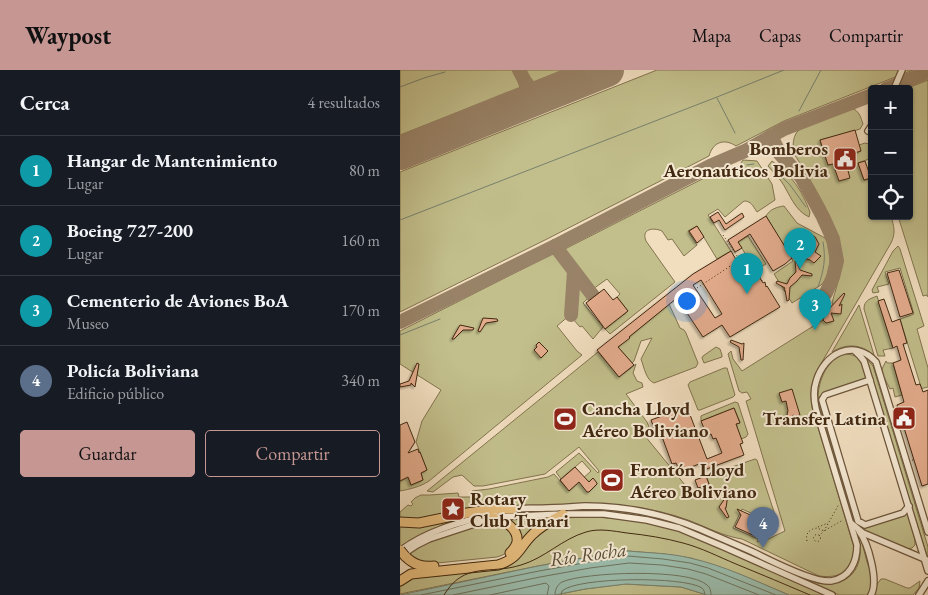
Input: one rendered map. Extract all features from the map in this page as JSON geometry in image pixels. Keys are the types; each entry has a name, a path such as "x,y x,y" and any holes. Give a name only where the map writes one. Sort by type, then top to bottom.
{"highway":[{"path":"400,522 419,523 466,513 494,509 512,509"},
{"path":"400,581 411,574 498,565 506,562 515,556 533,534 563,514"},
{"path":"401,553 416,565 429,567 505,558 516,545 516,535 513,529 506,523 492,518"}],"street":[{"path":"896,85 902,70"},
{"path":"853,350 864,361 928,571"},
{"path":"401,553 414,541 422,537 458,523 495,512 512,509 585,506 633,510 671,519 811,577 824,581 840,578 850,570 856,559 857,545 848,521 816,409 814,389 817,378 828,359 842,351 853,350 865,353 876,362 928,532"},
{"path":"870,380 825,395 822,400 849,492 858,521 865,525 903,513 909,506"},
{"path":"401,553 429,539 492,518 505,516 604,514 647,520 723,542 832,595"},
{"path":"848,521 863,536 866,545 875,580 874,591 871,595"},
{"path":"858,530 926,560"},
{"path":"908,552 914,551 918,541"},
{"path":"919,595 928,580"}],"path":[{"path":"724,235 739,260"},
{"path":"697,288 747,256 763,282"},
{"path":"817,536 824,530 841,501"},
{"path":"816,528 824,530 848,521"},
{"path":"807,541 808,532 828,523"},
{"path":"816,528 817,536"},
{"path":"808,532 817,536"}],"shaded area":[{"path":"400,70 515,70 520,88 400,135"},
{"path":"524,70 565,70 534,82"},
{"path":"657,70 913,70 875,85 868,85 868,88 784,121 736,146 727,142 720,143 713,147 709,156 400,312 400,172"},
{"path":"928,80 928,297 927,295 923,296 899,220 913,220 913,86"},
{"path":"854,109 860,116 863,124 860,129 841,135 848,155 861,151 859,145 868,144 868,159 858,163 864,180 868,179 868,220 892,220 894,227 891,243 815,374 811,394 812,407 854,547 852,562 845,571 834,576 819,576 742,539 721,534 676,516 625,506 586,504 422,520 400,520 400,512 408,505 411,506 413,504 411,502 421,495 458,493 459,497 472,497 472,491 548,477 554,474 569,491 591,471 582,461 561,479 556,472 579,453 598,473 599,471 579,447 545,474 483,486 474,486 462,475 453,477 433,492 427,491 598,352 619,377 636,364 633,373 637,381 642,383 643,387 626,394 647,422 649,427 645,436 685,485 688,492 709,484 706,476 755,459 757,460 777,521 774,526 767,528 764,526 766,520 742,509 733,528 758,539 757,542 785,531 746,401 751,399 747,392 742,393 739,391 728,354 731,351 733,359 742,371 834,313 835,308 832,303 842,265 838,238 825,207 793,152 794,139 797,132 814,123","holes":["839,135 846,160 828,165 820,140"]},
{"path":"743,160 757,161 772,184 775,200 757,212 750,203 744,201 725,217 718,209 708,215 731,251 717,259 697,226 688,231 697,245 684,256 672,239 668,240 662,231 652,229 646,232 646,241 675,282 610,334 605,329 628,311 617,297 620,294 607,279 593,289 563,250 716,172 725,175 732,173"},
{"path":"772,161 786,172 800,190 810,212 809,217 796,206 781,181 768,166"},
{"path":"784,206 797,223 825,238 829,246 830,262 827,278 821,285 792,303 774,274 793,261 766,216 774,209"},
{"path":"748,236 766,264 757,269 738,242"},
{"path":"898,246 924,326 917,329 928,368 928,387 916,390 921,387 900,319 914,314 900,268 885,272 889,284 877,287 879,292 873,293 872,290 893,251"},
{"path":"556,252 570,271 570,315 557,326 582,355 429,481 411,489 400,491 400,481 408,477 411,485 423,480 421,473 427,470 416,442 422,421 441,390 400,364 400,331"},
{"path":"579,284 589,297 583,303 603,327 593,339 573,319"},
{"path":"877,296 893,348 883,350 885,356 878,356 864,309 866,302"},
{"path":"669,304 680,328 686,333 698,363 696,367 654,383 647,376 641,359 652,338 641,341 632,363 618,347"},
{"path":"859,305 874,355 869,351 853,346 843,347 832,352"},
{"path":"716,347 720,349 722,357 704,363 703,356"},
{"path":"844,354 850,354 857,358 862,364 866,378 824,392 818,401 823,374 832,362"},
{"path":"865,357 873,366 928,547 928,559"},
{"path":"886,361 887,363 893,363 902,395 895,397 893,388 890,389 883,375 882,369"},
{"path":"727,368 735,395 698,410 688,385 690,382"},
{"path":"818,401 856,524 863,528 908,513 915,540 915,545 912,548 907,549 862,530 854,523"},
{"path":"735,402 738,403 748,434 746,437 741,439 736,424 740,422 734,408 701,421 701,416"},
{"path":"574,510 622,512 657,517 682,524 720,540 719,542 668,523 622,514 581,511 500,514 514,511"},
{"path":"474,516 420,535 401,547 400,545 400,523"},
{"path":"552,517 522,542 506,519"},
{"path":"590,517 642,522 682,531 824,595 789,595 741,575 691,558 628,551 538,566 400,594 400,585 406,579 497,567 562,518"},
{"path":"495,522 507,528 511,533 512,539 509,550 497,557 427,564 408,554 426,543 449,534"},
{"path":"856,532 861,539 872,576 873,584 869,595 839,595 753,557 754,555 818,583 839,582 851,575 858,564 860,550"},
{"path":"881,579 907,588 920,581 919,588 913,595 874,595 877,584"},
{"path":"625,584 681,587 707,595 555,595"}],"water":[{"name":"Río Rocha","path":"628,551 675,555 702,561 740,574 789,595 707,595 681,587 626,584 555,595 400,595 538,566"}],"building":[{"path":"855,130 861,151 845,156 850,178 839,181 833,164 828,165 820,140"},
{"path":"865,161 868,170 868,179 864,180 858,163"},
{"path":"718,212 726,224 742,213 744,217 725,230 719,220 714,223 710,217"},
{"path":"766,216 792,258 773,271 750,234 738,242 742,248 735,252 728,240"},
{"path":"697,226 704,237 697,243 689,231"},
{"path":"804,231 815,237 819,244 815,252 821,256 814,263 794,255 792,257 790,241 792,241 796,251 805,243 796,237"},
{"path":"731,251 738,263 747,257 780,307 730,337 722,325 703,337 677,298 618,347 634,365 619,377 597,350 693,274","holes":["701,280 722,314 715,318 693,285"]},
{"path":"795,261 800,270 812,274 812,276 802,275 790,287 789,300 787,301 785,288 776,283 777,281 787,284 796,272"},
{"path":"899,270 913,313 900,317 887,273"},
{"path":"604,289 613,300 617,297 628,311 605,329 586,303"},
{"path":"844,293 839,306 842,304 841,314 831,313 834,321 826,323 823,320 826,312"},
{"path":"884,299 892,322 900,319 907,343 903,344 916,385 920,384 923,392 928,390 928,484 922,486 897,405 904,402 893,363 901,360 897,346 893,348 878,301"},
{"path":"483,318 497,319 498,321 486,323 480,332 478,331"},
{"path":"460,325 474,328 473,330 463,330 452,339"},
{"path":"731,340 744,343 743,360 741,360 739,347 730,342"},
{"path":"539,342 548,351 541,358 534,350"},
{"path":"417,363 419,364 415,387 411,383 411,385 400,387 400,384 409,381"},
{"path":"792,389 800,415 793,415 789,422 786,401 782,402 779,393"},
{"path":"687,407 707,459 722,453 716,438 713,439 711,434 707,436 701,421 734,408 740,423 736,424 743,443 740,444 744,455 704,470 702,463 680,471 676,463 672,464 661,434 657,435 651,420"},
{"path":"407,422 415,442 408,453 418,449 427,470 421,473 423,480 411,485 408,477 400,481 400,425"},
{"path":"575,467 589,482 593,478 597,483 589,492 579,482 569,491 560,480"},
{"path":"706,476 709,484 698,488 695,480"},
{"path":"728,494 725,508 729,517 727,518 719,507"},
{"path":"737,509 764,521 757,537 735,527 741,515"}],"waterway":[{"path":"400,220 784,70"},
{"path":"799,111 821,70"},
{"path":"400,87 445,72"},
{"path":"717,98 735,133"},
{"path":"747,165 754,164"},
{"path":"778,173 790,185 806,207"},
{"path":"818,287 824,264 823,242"},
{"path":"400,335 440,319"}],"taxiway":[{"path":"519,70 534,99"},
{"path":"896,85 928,72"},
{"path":"400,322 555,246 710,166 745,151 784,129 868,97"},
{"path":"771,136 780,154 801,177 833,239 837,261 826,293"},
{"path":"555,246 594,297"},
{"path":"571,315 574,272"}],"runway":[{"path":"400,153 607,70"}],"tram line":[{"path":"444,595 452,584 460,577 469,573 521,565 538,558 577,535 601,530 655,537 690,545 810,595"}],"place":[{"name":"Bomberos Aeronaúticos Bolivia","path":"845,159"},
{"name":"Boeing 727-200","path":"800,269"},
{"name":"Hangar de Mantenimiento","path":"747,294"},
{"name":"Cementerio de Aviones BoA","path":"815,330"},
{"name":"Transfer Latina","path":"904,418"},
{"name":"Cancha Lloyd Aéreo Boliviano","path":"565,419"},
{"name":"Frontón Lloyd Aéreo Boliviano","path":"612,480"},
{"name":"Rotary Club Tunari","path":"453,509"},
{"name":"Policía Boliviana","path":"763,548"}]}
